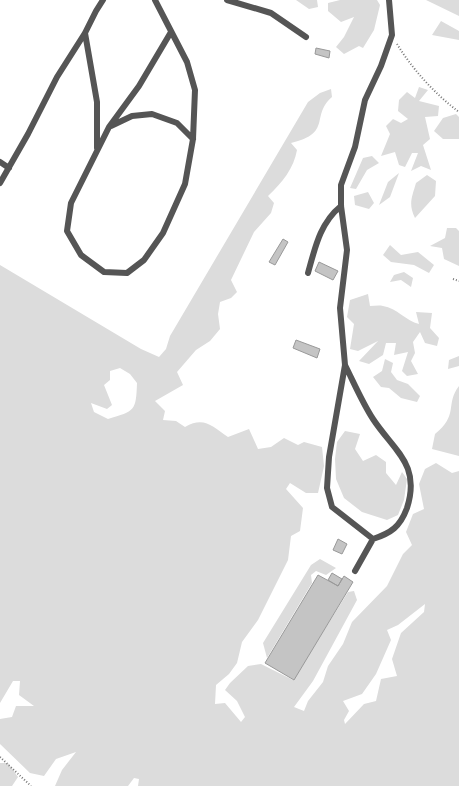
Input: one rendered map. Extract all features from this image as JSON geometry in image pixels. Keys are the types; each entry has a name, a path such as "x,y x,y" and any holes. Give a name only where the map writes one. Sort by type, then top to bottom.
{"lane":[{"path":"0,183 57,77 86,33 103,0"},
{"path":"155,0 186,62 195,90 193,139 185,184 164,233 144,260 127,273 104,272 81,255 68,231 71,203 109,127 138,86 170,32"},
{"path":"228,0 270,13 306,37"},
{"path":"373,539 332,507 327,488 329,457 345,365 340,308 347,250 341,206 341,185 355,147 365,100 381,66 392,35 389,0"},
{"path":"86,33 96,102 98,150"},
{"path":"109,127 132,116 152,114 177,123 193,139"},
{"path":"0,162 9,168"},
{"path":"308,273 322,229 331,214 341,206"},
{"path":"345,365 373,419 400,454 410,475 412,492 404,516 390,533 373,539 355,571"}],"path":[{"path":"392,35 406,58 425,81 459,112"},
{"path":"453,278 459,281"},
{"path":"0,757 31,786"}],"shaded area":[{"path":"296,0 317,0 318,7 309,9"},
{"path":"340,0 377,0 380,5 374,30 363,48 359,46 344,54 336,47 344,37 354,17 341,22 328,11 328,3"},
{"path":"426,0 459,0 459,16"},
{"path":"441,21 459,31 459,40 432,35"},
{"path":"419,87 428,90 419,101 439,106 438,116 425,117 430,139 423,145 431,170 421,166 411,171 418,153 412,153 405,167 399,165 395,152 381,156 390,134 386,126 393,119 401,123 408,119 398,111 399,100 407,92 415,98"},
{"path":"331,89 332,97 322,111 317,129 304,139 291,143 297,150 293,163 283,180 268,196 274,203 271,213 254,232 231,280 237,292 231,298 220,302 218,314 220,329 210,341 196,350 177,372 183,385 155,401 165,411 163,420 176,421 185,427 197,422 203,422 212,426 228,437 249,429 258,449 271,447 284,438 298,445 304,442 322,447 324,466 318,493 306,493 290,483 286,489 303,508 300,531 291,536 288,560 258,620 242,642 237,663 229,674 216,685 215,704 225,703 241,722 245,717 237,701 225,690 230,683 248,666 261,664 293,680 348,592 354,591 357,600 313,681 294,707 304,711 308,701 323,682 328,666 343,644 352,622 387,586 403,554 412,545 406,532 413,514 424,509 419,484 425,469 436,463 452,473 459,471 459,786 138,786 139,779 134,778 128,786 55,786 62,770 76,752 56,759 44,776 30,773 0,744 0,719 12,717 16,706 34,706 19,695 20,681 13,681 0,703 0,265 141,349 159,357 166,349 170,336 308,102 320,93","holes":["120,368 130,374 137,383 135,405 124,414 108,419 94,412 91,403 107,409 112,405 104,385 110,380 110,371","425,604 424,612 401,633 392,659 397,676 381,679 376,701 364,704 345,724 344,720 349,711 343,701 362,694 376,674 391,640 387,630 398,625"]},
{"path":"456,114 459,117 459,139 443,139 434,131 443,118"},
{"path":"372,156 379,163 367,170 356,189 350,188 363,158"},
{"path":"399,173 390,197 379,205 388,182"},
{"path":"427,175 436,181 435,196 415,218 411,204 413,192 416,183"},
{"path":"368,192 374,203 369,209 355,205 354,196"},
{"path":"447,228 456,228 459,231 459,266 444,259 442,248 430,246 445,238"},
{"path":"390,245 401,255 418,252 434,265 429,273 414,265 391,262 383,255"},
{"path":"404,272 413,278 411,287 401,280 390,282 394,275"},
{"path":"368,294 370,306 388,307 419,324 416,312 432,313 430,328 439,338 437,346 425,343 420,332 413,342 415,353 411,361 418,374 407,376 402,371 408,352 394,355 396,343 386,343 383,355 369,364 359,361 378,341 358,351 350,349 354,324 347,317 350,300"},
{"path":"459,356 459,366 448,369 449,360"},
{"path":"385,359 393,363 391,372 397,380 408,384 420,396 417,402 401,398 389,388 381,387 373,377 382,371"},
{"path":"459,386 459,456 432,449 435,434 447,421 455,392"},
{"path":"345,431 360,434 355,449 363,461 376,455 386,462 386,473 396,485 402,472 407,479 404,500 398,515 387,520 362,512 344,498 336,479 335,459 337,442"},
{"path":"320,559 336,568 326,575 316,571 311,575 312,583 267,658 263,643 311,565"},
{"path":"0,763 8,763 18,777 12,786 0,786"}],"building":[{"path":"316,48 330,51 329,58 315,54"},
{"path":"283,239 288,242 275,265 269,262"},
{"path":"319,262 338,271 333,280 315,271"},
{"path":"296,340 320,349 317,358 293,348"},
{"path":"338,539 347,544 342,554 333,550"},
{"path":"332,573 342,579 338,586 328,580"},
{"path":"318,575 338,586 344,576 353,582 294,680 265,663"}]}
